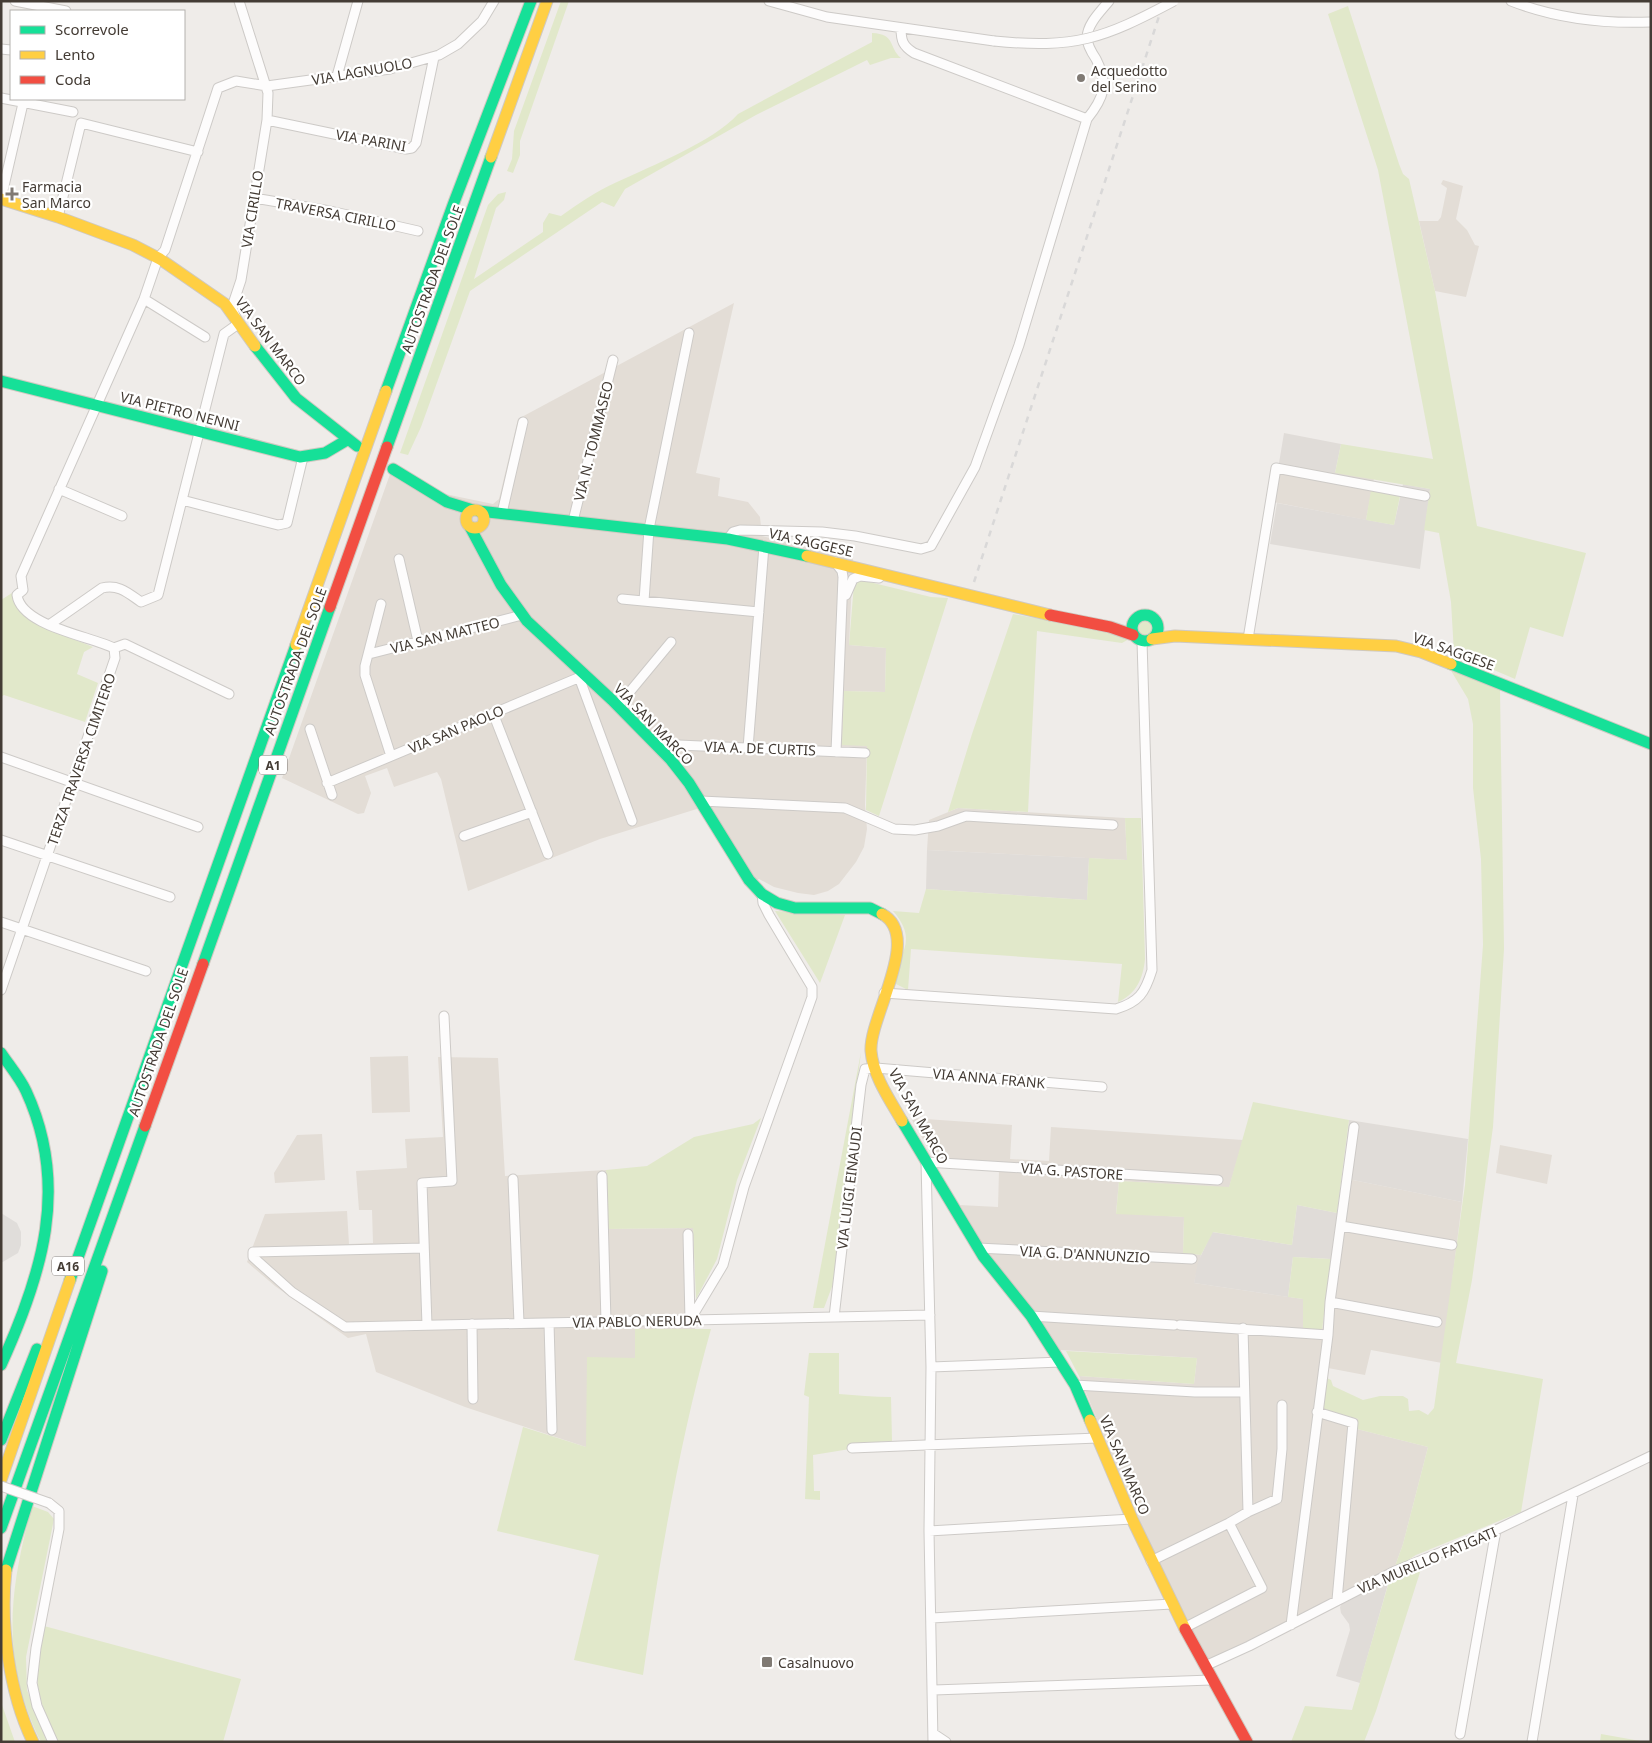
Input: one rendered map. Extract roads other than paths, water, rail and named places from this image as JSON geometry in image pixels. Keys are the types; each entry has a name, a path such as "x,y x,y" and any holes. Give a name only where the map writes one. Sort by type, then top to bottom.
{"main road":[{"name":"AUTOSTRADA DEL SOLE","path":"1,1480 136,1093 453,205 532,1"},
{"name":"AUTOSTRADA DEL SOLE","path":"1,1528 547,1"},
{"name":"VIA SAN MARCO","path":"1,199 107,234 158,258 225,304 236,326 296,398 352,443"},
{"name":"VIA PIETRO NENNI","path":"1,381 302,457 316,458 352,443"},
{"path":"393,469 476,520"},
{"name":"VIA SAGGESE","path":"476,520 501,513 728,539 834,562 1017,608 1110,627 1142,638 1175,636 1396,646 1422,652 1651,744"},
{"name":"VIA SAN MARCO","path":"476,520 483,553 501,585 522,615 582,676 618,706 672,760 701,801 749,880 762,894 777,903 796,908 870,908 881,911 890,918 897,928 899,947 874,1023 871,1046 876,1068 891,1102 978,1248 1031,1316 1075,1385 1151,1561 1211,1680 1245,1741"},
{"path":"1110,627 1138,617 1150,616 1158,626 1175,636"},
{"path":"1138,617 1132,623 1142,638 1157,634 1158,626"},
{"path":"1,1053 18,1076 32,1104 42,1131 50,1181 50,1207 41,1263 1,1365"},
{"name":"A16","path":"1,1440 136,1093"},
{"path":"33,1742 19,1712 7,1666 2,1620 4,1579 28,1497 97,1292 126,1178"}],"street":[{"path":"15,1 61,10"},
{"path":"337,76 358,1"},
{"name":"VIA LAGNUOLO","path":"267,86 390,69 434,57 458,44 482,21 494,1"},
{"path":"769,1 827,17 994,40 1049,45 1084,40 1133,23 1174,1"},
{"path":"728,539 733,532 740,530 768,530 855,536 921,549 931,546 975,467 1019,345 1087,119 1102,94 1104,82 1087,38 1089,28 1109,1"},
{"path":"1511,1 1570,18 1614,23 1651,22"},
{"name":"VIA CIRILLO","path":"236,326 232,307 240,280 269,101 267,86 240,2"},
{"path":"901,28 901,38 904,47 914,53 1087,119"},
{"name":"VIA PARINI","path":"267,120 406,149 412,148 416,143 434,57"},
{"path":"229,694 125,644 114,648 49,625 28,613 17,596 23,590 21,576 144,299 158,258 165,250 218,88 236,81 267,86"},
{"path":"1,199 12,158 23,101 73,112"},
{"path":"58,217 81,123 198,152"},
{"path":"1,156 12,158"},
{"name":"TRAVERSA CIRILLO","path":"254,198 330,211 418,231"},
{"path":"144,299 205,337"},
{"path":"49,625 102,588 113,586 123,589 141,602 158,595 224,334 236,326"},
{"path":"644,601 649,530 689,334"},
{"name":"VIA N. TOMMASEO","path":"573,521 612,360"},
{"path":"501,513 523,422"},
{"path":"182,500 278,525 285,524 287,523 302,457"},
{"path":"1248,639 1276,468 1425,496"},
{"path":"59,489 122,516"},
{"path":"748,748 764,546"},
{"path":"399,559 418,641"},
{"path":"834,562 842,571 843,607 836,752"},
{"path":"843,607 850,583 860,576 944,589"},
{"path":"622,599 759,612"},
{"path":"381,604 368,654 365,676 391,756"},
{"name":"VIA SAN MATTEO","path":"368,654 522,615"},
{"path":"884,993 1116,1010 1131,1004 1143,993 1152,970 1142,638"},
{"path":"618,706 671,642"},
{"name":"TERZA TRAVERSA CIMITERO","path":"1,990 115,658 114,648"},
{"path":"582,676 632,821"},
{"name":"VIA SAN PAOLO","path":"327,783 582,676"},
{"path":"493,713 548,854"},
{"path":"310,729 332,796"},
{"name":"VIA A. DE CURTIS","path":"656,744 865,753"},
{"path":"1,758 198,827"},
{"path":"701,801 845,808 894,829 914,830 938,826 966,816 1113,825"},
{"path":"464,836 532,812"},
{"path":"1,840 170,897"},
{"path":"690,1320 723,1265 744,1187 812,997 812,986 769,915 763,903 762,894"},
{"path":"1,922 146,971"},
{"path":"427,1325 422,1182 452,1182 444,1016"},
{"name":"VIA ANNA FRANK","path":"876,1068 1102,1087"},
{"name":"VIA LUIGI EINAUDI","path":"834,1317 861,1085 865,1069 876,1068"},
{"path":"1291,1625 1328,1335 1330,1302 1354,1127"},
{"path":"926,1162 931,1367 929,1530 934,1738 946,1742"},
{"name":"VIA G. PASTORE","path":"926,1162 1218,1180"},
{"path":"602,1176 606,1322"},
{"path":"513,1179 519,1323"},
{"path":"1340,1226 1452,1245"},
{"path":"688,1234 690,1320"},
{"name":"VIA PABLO NERUDA","path":"424,1248 253,1252 253,1257 292,1292 345,1327 930,1315"},
{"name":"VIA G. D'ANNUNZIO","path":"978,1248 1192,1259"},
{"path":"1330,1302 1437,1322"},
{"path":"1031,1316 1243,1328 1328,1335"},
{"path":"549,1323 552,1430"},
{"path":"472,1324 473,1399"},
{"path":"1243,1328 1248,1512"},
{"path":"931,1367 1061,1362"},
{"path":"1075,1385 1195,1392 1244,1392"},
{"path":"1151,1561 1277,1499 1282,1449 1282,1405"},
{"path":"1317,1412 1353,1423 1337,1600"},
{"path":"852,1448 1098,1438"},
{"name":"VIA MURILLO FATIGATI","path":"1205,1666 1291,1625 1395,1571 1496,1530 1573,1495 1651,1456"},
{"path":"1,1486 49,1503 58,1511 60,1520 36,1648 32,1683 37,1706 53,1742"},
{"path":"1532,1742 1573,1495"},
{"path":"929,1530 1132,1519"},
{"path":"1184,1628 1262,1588 1229,1523"},
{"path":"1460,1734 1496,1530"},
{"path":"932,1618 1172,1604"},
{"path":"934,1690 1211,1680"}],"railway":[{"path":"974,582 1164,1"}],"place":[{"name":"Acquedotto del Serino","path":"1081,78"},
{"name":"Farmacia San Marco","path":"12,194"},
{"name":"Casalnuovo","path":"767,1662"}]}
